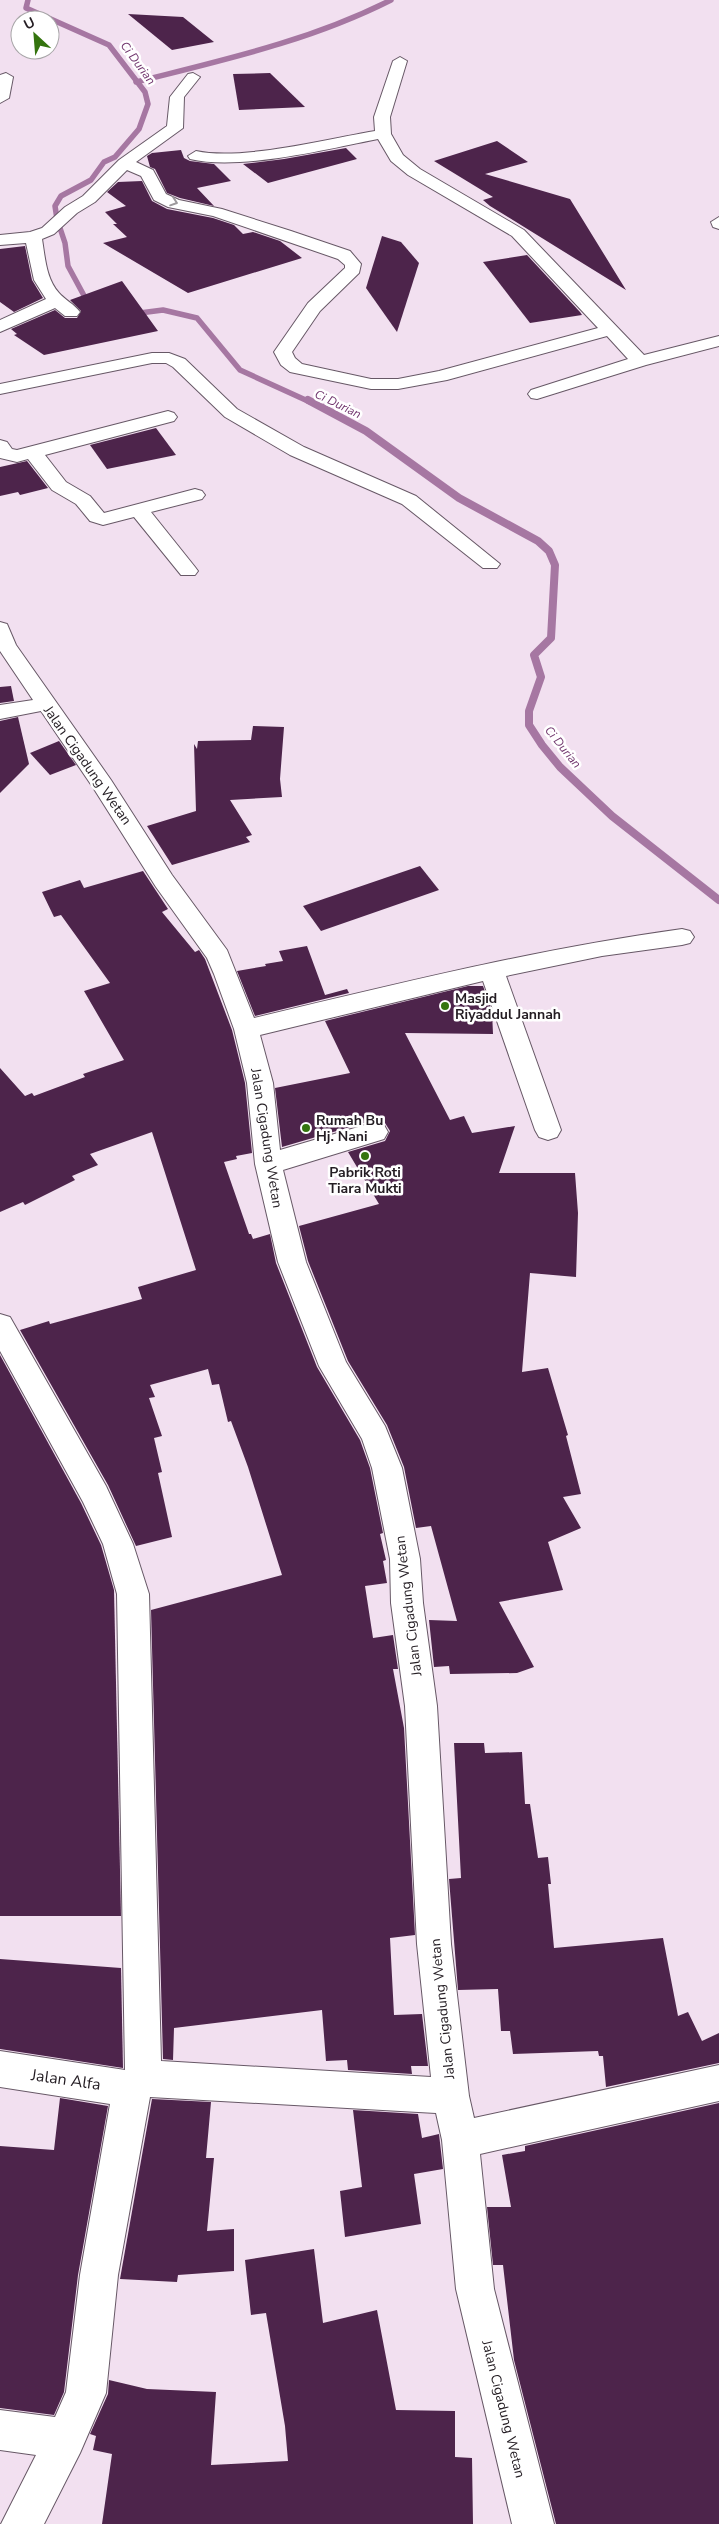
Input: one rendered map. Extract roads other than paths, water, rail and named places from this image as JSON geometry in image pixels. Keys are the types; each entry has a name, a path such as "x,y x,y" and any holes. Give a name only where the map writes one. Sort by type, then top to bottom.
{"street":[{"path":"400,61 382,117 383,134 397,158 414,172 518,233 538,251 608,330 640,361"},
{"path":"0,99 2,98 6,77"},
{"path":"0,240 35,236 48,231 60,219 89,199 125,163 175,128 178,96 193,77"},
{"path":"196,156 201,159 232,158 383,134"},
{"path":"125,163 146,173 160,197 174,204 216,212 285,234 344,255 353,264 352,269 344,278 314,307 283,352 287,361 296,368 371,384 398,384 441,376 608,330"},
{"path":"35,236 42,282 47,293 71,312"},
{"path":"0,327 56,301"},
{"path":"537,394 640,361 719,340"},
{"path":"0,390 152,358 169,358 179,363 231,412 297,451 409,500 490,564"},
{"path":"0,446 10,456 33,452 168,417"},
{"path":"33,452 59,486 83,500 97,517 111,518 195,495"},
{"path":"139,510 188,571"},
{"name":"Jalan Cigadung Wetan","path":"0,628 4,643 103,785 164,881 218,956 246,1029 260,1083 268,1164 292,1262 333,1366 375,1435 387,1468 405,1559 407,1603 421,1706 434,1944 451,2096 460,2140 475,2289 533,2524"},
{"path":"0,712 45,704"},
{"path":"246,1029 492,970 602,948 682,937"},
{"path":"492,970 548,1130"},
{"path":"268,1164 375,1132"},
{"path":"0,1325 95,1495 118,1544 133,1594 137,2083 99,2275 86,2393 66,2439 22,2524"},
{"name":"Jalan Alfa","path":"0,2069 137,2083 451,2096"},
{"path":"460,2140 719,2083"},
{"path":"0,2430 66,2439"}],"waterway":[{"name":"Ci Durian","path":"28,0 26,8 109,45 137,82"},
{"path":"137,82 234,57 298,38 329,27 391,0"},
{"name":"Ci Durian","path":"92,305 88,303 68,266 65,243 55,206 61,196 91,180 104,162 115,157 139,129 148,104 145,92 137,82"},
{"name":"Ci Durian","path":"132,314 163,310 197,318 240,370 310,402"},
{"name":"Ci Durian","path":"308,400 366,431 459,498 538,541 549,551 555,565 551,638 534,655 541,677 529,711 529,725 560,767 612,816 719,900"}],"place":[{"name":"Masjid Riyaddul Jannah","path":"445,1006"},
{"name":"Rumah Bu Hj. Nani","path":"306,1128"},
{"name":"Pabrik Roti Tiara Mukti","path":"365,1156"}]}
